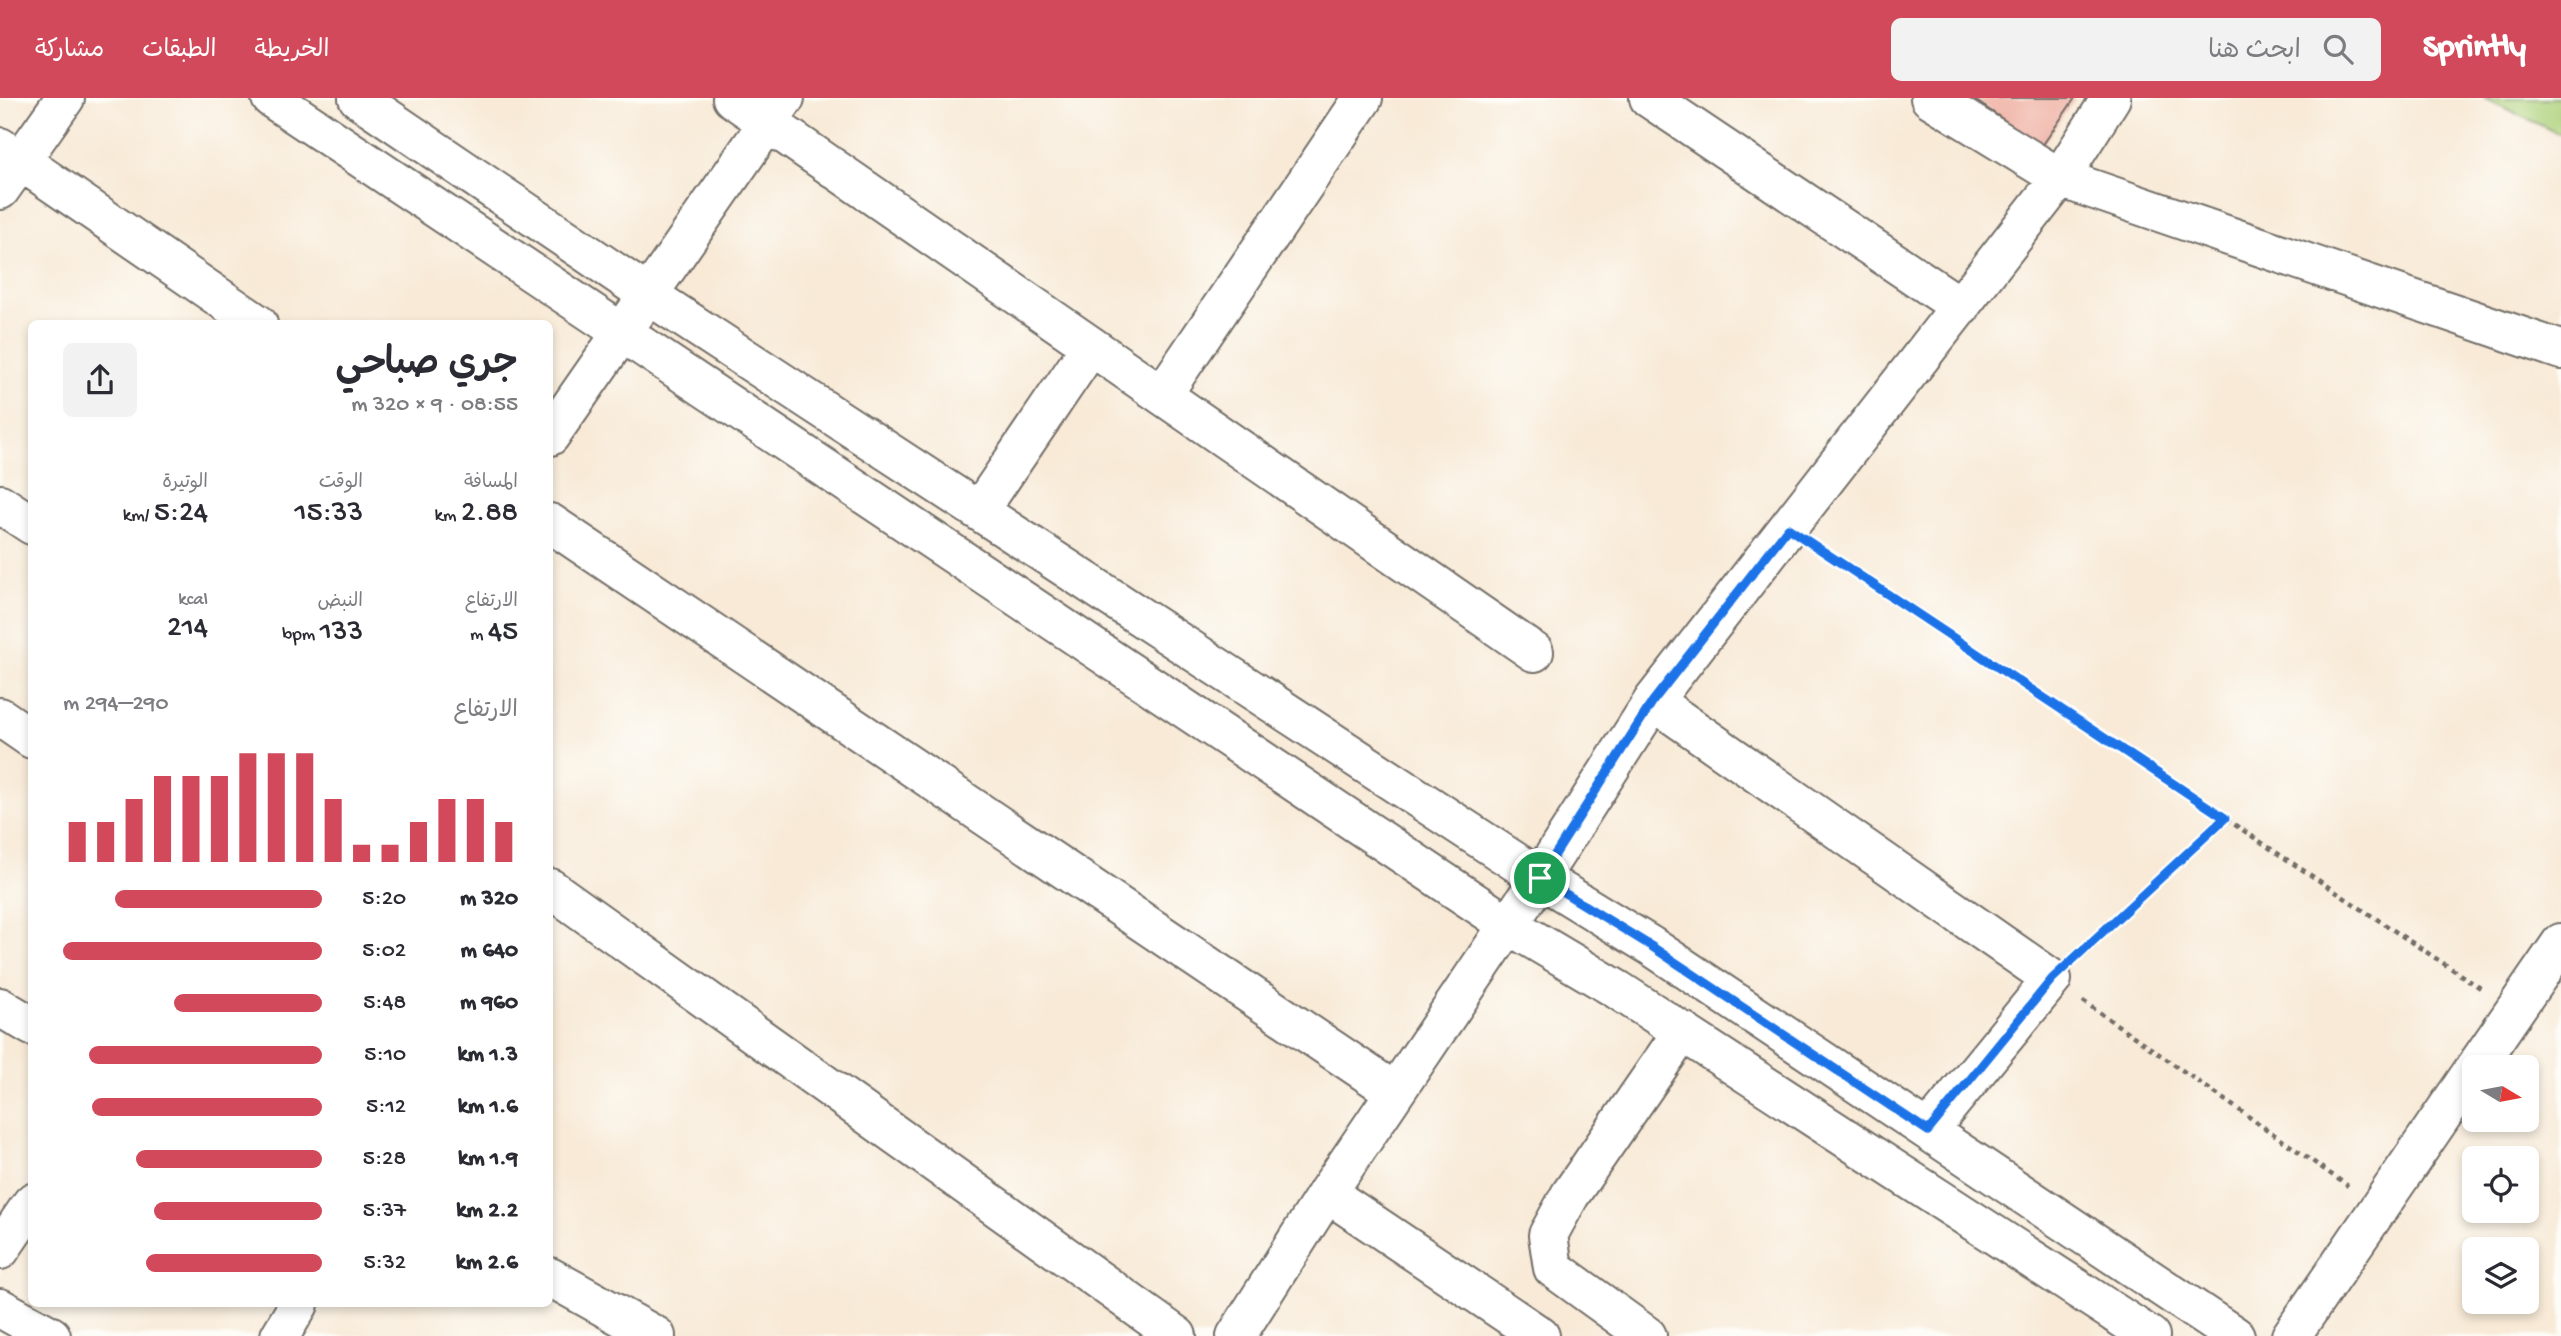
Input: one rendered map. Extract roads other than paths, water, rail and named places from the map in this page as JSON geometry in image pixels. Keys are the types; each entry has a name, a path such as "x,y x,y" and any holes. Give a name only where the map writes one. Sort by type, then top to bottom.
{"street":[{"path":"65,98 7,166 252,320"},
{"path":"271,98 1507,924 1683,1031 2150,1336"},
{"path":"358,98 647,294 1540,878 1651,946 2235,1336"},
{"path":"732,98 776,110 1091,346 1534,652"},
{"path":"1162,396 1363,98"},
{"path":"1649,98 1961,307"},
{"path":"1930,98 2060,178 2561,350"},
{"path":"1236,1336 1327,1193 1540,878 1653,701 2060,178 2111,98"},
{"path":"553,432 776,110"},
{"path":"979,511 1091,346"},
{"path":"0,503 28,522"},
{"path":"553,525 1395,1091"},
{"path":"1653,701 2052,979 1928,1131"},
{"path":"0,718 28,736"},
{"path":"553,890 1178,1336"},
{"path":"2484,1055 2561,943"},
{"path":"0,1007 28,1024"},
{"path":"1647,1336 1553,1268 1548,1235 1570,1195 1683,1031"},
{"path":"2291,1336 2462,1087"},
{"path":"1327,1193 1540,1336"},
{"path":"0,1250 28,1209"},
{"path":"553,1279 656,1336"},
{"path":"280,1336 297,1307"},
{"path":"0,1308 51,1336"}]}
